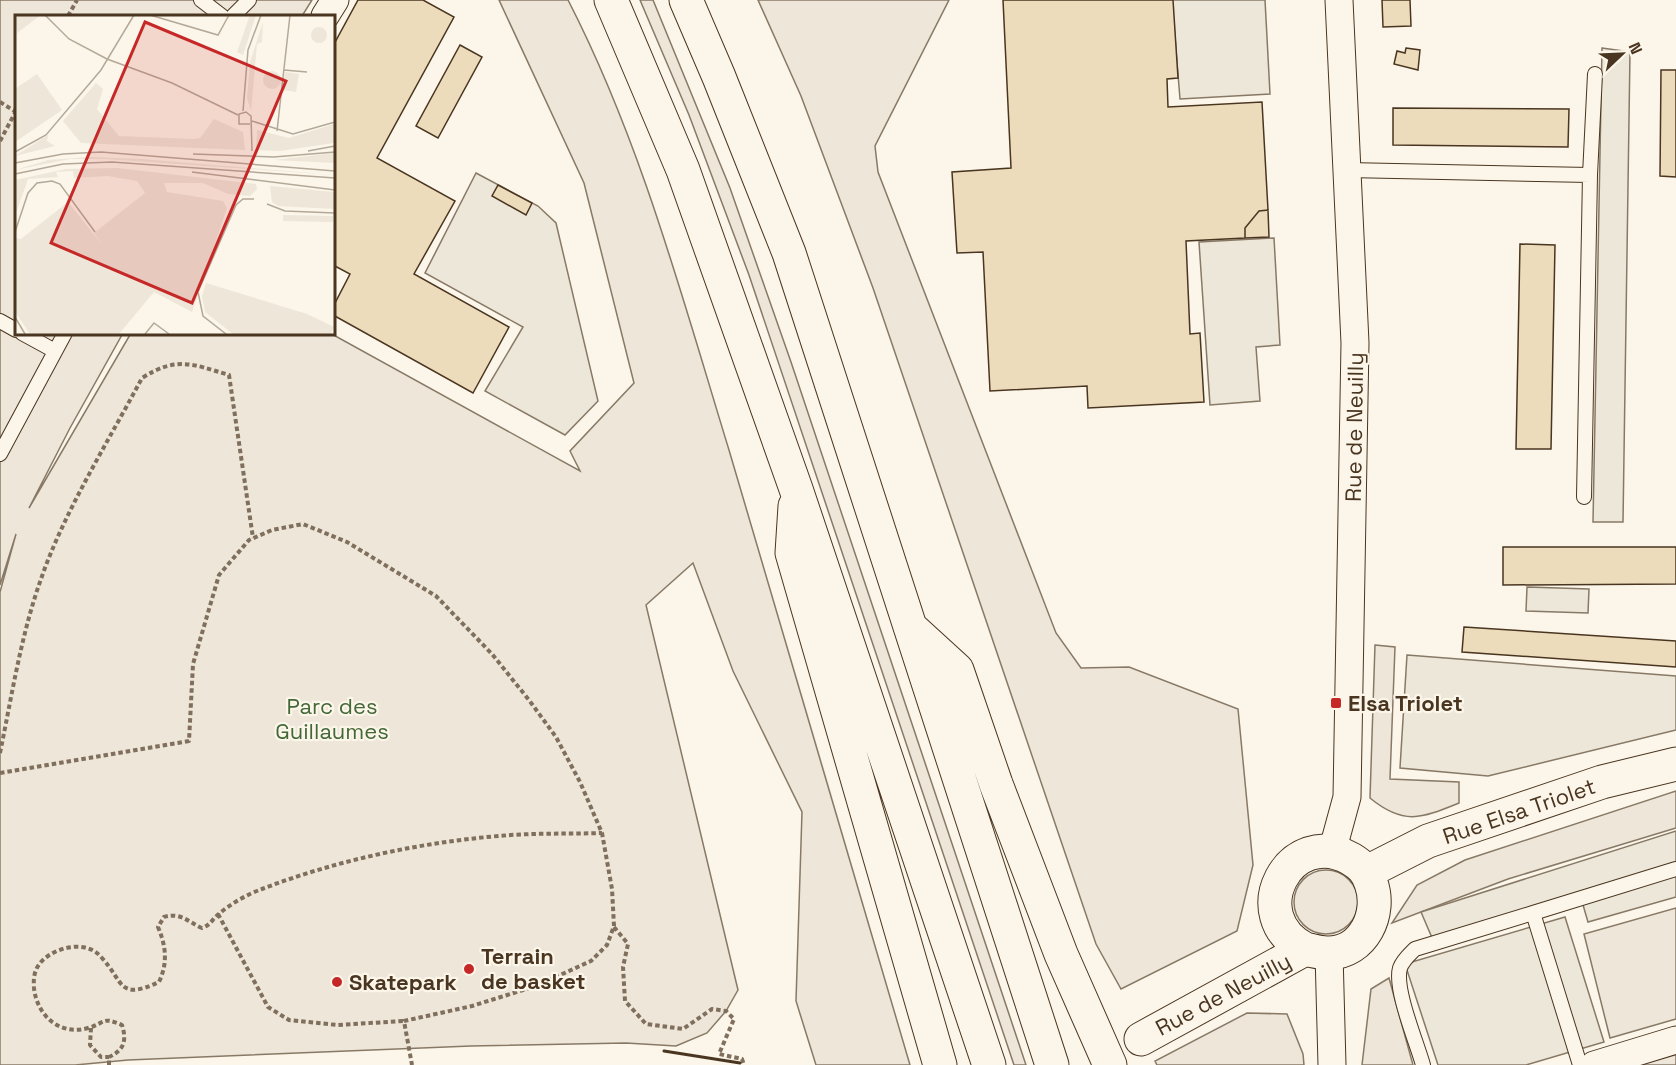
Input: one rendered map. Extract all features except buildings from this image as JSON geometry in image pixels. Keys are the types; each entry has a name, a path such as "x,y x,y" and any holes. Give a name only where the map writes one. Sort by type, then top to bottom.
{"main road":[{"path":"611,0 683,170 796,489 989,1065"},
{"path":"686,0 789,253 1052,1065"},
{"path":"796,489 792,553 940,1065"},
{"path":"909,626 957,670 996,784 1061,954 1110,1065"},
{"name":"Rue Elsa Triolet","path":"1367,872 1428,841 1602,782 1676,764"},
{"name":"Rue de Neuilly","path":"1317,951 1283,932 1276,915 1274,900 1278,882 1288,867 1302,857 1315,852 1332,852"},
{"path":"1332,852 1358,863 1367,872"},
{"name":"Rue de Neuilly","path":"1141,1039 1317,951 1346,949 1360,940 1372,921 1375,892 1367,872"}],"street":[{"path":"326,15 335,0"},
{"name":"Rue de Neuilly","path":"1332,852 1347,797 1355,343 1339,0"},
{"path":"1317,951 1332,1065"},
{"path":"1594,1065 1676,1040"}],"lane":[{"path":"201,0 221,15"},
{"path":"234,15 249,0"},
{"path":"1584,496 1590,175 1595,74"},
{"path":"1347,170 1590,175"},
{"path":"0,321 15,329"},
{"path":"24,334 55,351"},
{"path":"0,454 64,334"},
{"path":"1423,1065 1400,984 1400,970 1404,959 1415,949 1676,869"},
{"path":"1533,913 1580,1065"}],"path":[{"path":"69,15 77,0"},
{"path":"0,102 15,110"},
{"path":"0,141 15,113"},
{"path":"0,753 20,655 41,579 72,512 141,378 152,372 185,362 229,375 253,538"},
{"path":"0,773 189,741 193,664 219,575 253,538 273,530 303,524 347,542 436,596 492,654 530,700 570,764 602,833 612,889 614,926 607,945 591,961 536,986 471,1006 404,1021 337,1025 288,1020 268,1006 218,914"},
{"path":"91,1028 90,1045 101,1057 109,1057 120,1052 125,1044 122,1025 111,1020 101,1021 91,1028 63,1029 51,1022 41,1011 35,997 33,977 38,965 67,947 87,948 102,957 119,984 129,989 143,989 159,982 166,968 162,936 158,927 164,917 172,914 184,917 202,928 209,926 218,914 261,890 320,871 394,852 511,835 602,833"},
{"path":"614,926 628,944 623,968 625,1001 646,1024 683,1029 712,1009 726,1011 734,1020 719,1054 742,1059 744,1065"},
{"path":"404,1021 412,1065"},
{"path":"109,1057 109,1065"}],"green space":[{"name":"Parc des Guillaumes","path":"0,0 312,0 303,15 15,15 15,334 122,334 29,508 130,334 332,334 580,471 570,451 634,383 584,183 499,0 568,0 594,54 639,164 677,278 798,680 910,1065 816,1065 796,1001 802,812 733,671 693,563 646,605 738,990 726,1011 707,1033 676,1046 626,1043 471,1046 128,1060 75,1065 0,1065 0,592 16,534 0,585"},
{"path":"640,0 653,0 730,188 791,362 1026,1065 1014,1065 749,275 689,115"},
{"path":"758,0 949,0 875,146 878,172 1056,633 1081,668 1129,667 1238,709 1253,865 1237,931 1121,989 1096,944 873,288 801,96"},
{"path":"1375,645 1395,647 1390,779 1459,782 1459,803 1413,817 1393,813 1370,798"},
{"path":"1676,791 1676,828 1508,879 1392,923 1417,885 1465,860"},
{"path":"1326,870 1344,876 1352,884 1358,902 1352,920 1344,928 1326,934 1308,928 1300,920 1294,902 1300,884 1308,876"},
{"path":"1676,908 1676,1019 1610,1038 1584,934"},
{"path":"1389,978 1413,1065 1362,1065 1371,989"},
{"path":"1247,1013 1287,1014 1303,1054 1304,1065 1157,1065 1155,1061"},
{"path":"1676,1052 1676,1065 1632,1065"}],"shaded area":[{"path":"1172,0 1265,0 1270,94 1180,99"},
{"path":"1602,48 1630,52 1623,522 1593,522"},
{"path":"476,173 538,206 556,223 598,401 565,435 485,391 523,327 425,273"},
{"path":"1274,238 1280,345 1256,347 1260,401 1210,405 1199,242"},
{"path":"1527,587 1589,589 1588,613 1526,611"},
{"path":"1407,655 1676,676 1676,730 1488,776 1400,768"},
{"path":"1676,831 1676,897 1588,922 1581,898 1433,940 1421,912"},
{"path":"1565,917 1604,1042 1526,1065 1438,1065 1405,964"}],"wall":[{"path":"664,1051 740,1063"}],"place":[{"name":"Elsa Triolet","path":"1336,703"},
{"name":"Terrain de basket","path":"469,969"},
{"name":"Skatepark","path":"337,982"}]}
